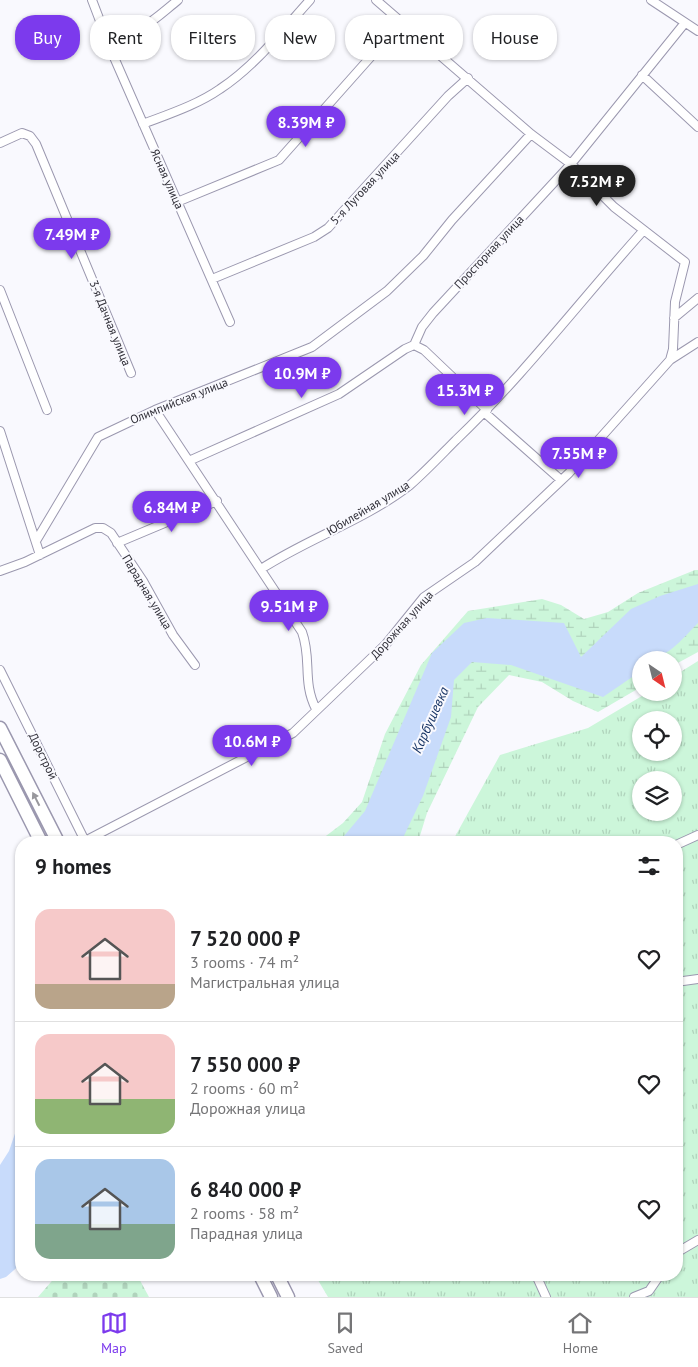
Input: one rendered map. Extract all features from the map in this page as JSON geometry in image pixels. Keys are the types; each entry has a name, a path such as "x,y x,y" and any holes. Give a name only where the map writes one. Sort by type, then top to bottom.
{"main road":[{"path":"0,728 55,836"},
{"path":"0,760 38,836"},
{"path":"263,1281 271,1297"},
{"path":"280,1281 288,1297"}],"street":[{"name":"Ясная улица","path":"92,0 98,15"},
{"path":"159,15 178,0"},
{"path":"143,124 186,108 220,90 263,53 310,0"},
{"path":"376,0 531,134 571,164 614,207 684,262 675,302 673,349 670,360"},
{"path":"651,0 684,24 698,31"},
{"name":"Просторная улица","path":"414,345 422,327 433,313 571,164 684,24"},
{"name":"Ясная улица","path":"116,60 230,322"},
{"path":"177,202 279,160 368,60"},
{"path":"642,76 698,127"},
{"name":"5-я Луговая улица","path":"212,279 314,237 328,228 448,96 468,78"},
{"name":"3-я Дачная улица","path":"0,143 22,134 30,136 36,144 131,373"},
{"name":"Олимпийская улица","path":"36,541 98,437 155,410 312,347 388,291 423,256 452,220 531,134"},
{"name":"Юбилейная улица","path":"261,569 398,492 421,474 486,411 541,352 643,231"},
{"path":"0,290 47,410"},
{"path":"674,318 698,298"},
{"name":"Дорожная улица","path":"96,836 293,733 386,644 424,597 476,562 561,480 670,360 698,342"},
{"path":"191,460 339,394 405,349 414,345 424,350 486,411 561,480"},
{"path":"155,410 191,460 302,632 308,654 307,685 316,709"},
{"path":"0,431 40,555"},
{"path":"117,543 217,501"},
{"name":"Парадная улица","path":"0,572 40,555 94,528 103,528 111,534 143,581 173,635 195,665"},
{"name":"Дорстрой","path":"0,670 81,836"},
{"path":"683,842 698,835"},
{"path":"683,981 698,979"},
{"path":"683,1248 698,1240"},
{"path":"539,1281 546,1297"},
{"path":"634,1297 649,1291 656,1281"}],"green space":[{"path":"698,570 698,652 682,661 682,651 632,651 632,692 598,712 573,701 542,682 509,675 478,707 427,813 420,836 326,836 343,823 362,802 385,734 421,665 468,611 542,599 561,605 584,619 608,612 638,593"},
{"path":"698,661 698,1297 328,1297 319,1281 683,1281 683,836 455,836 500,755 588,728 634,701 682,701 682,671"},
{"path":"52,1281 140,1281 149,1297 38,1297"}],"water":[{"name":"Карбушевка","path":"698,584 698,623 669,651 632,651 632,677 603,697 511,665 472,662 454,680 451,717 423,796 404,836 344,836 365,811 432,653 464,623 487,618 564,623 581,657 631,609 660,596"},
{"path":"15,1134 15,1269 6,1277 0,1279 0,1165 9,1151"}]}
